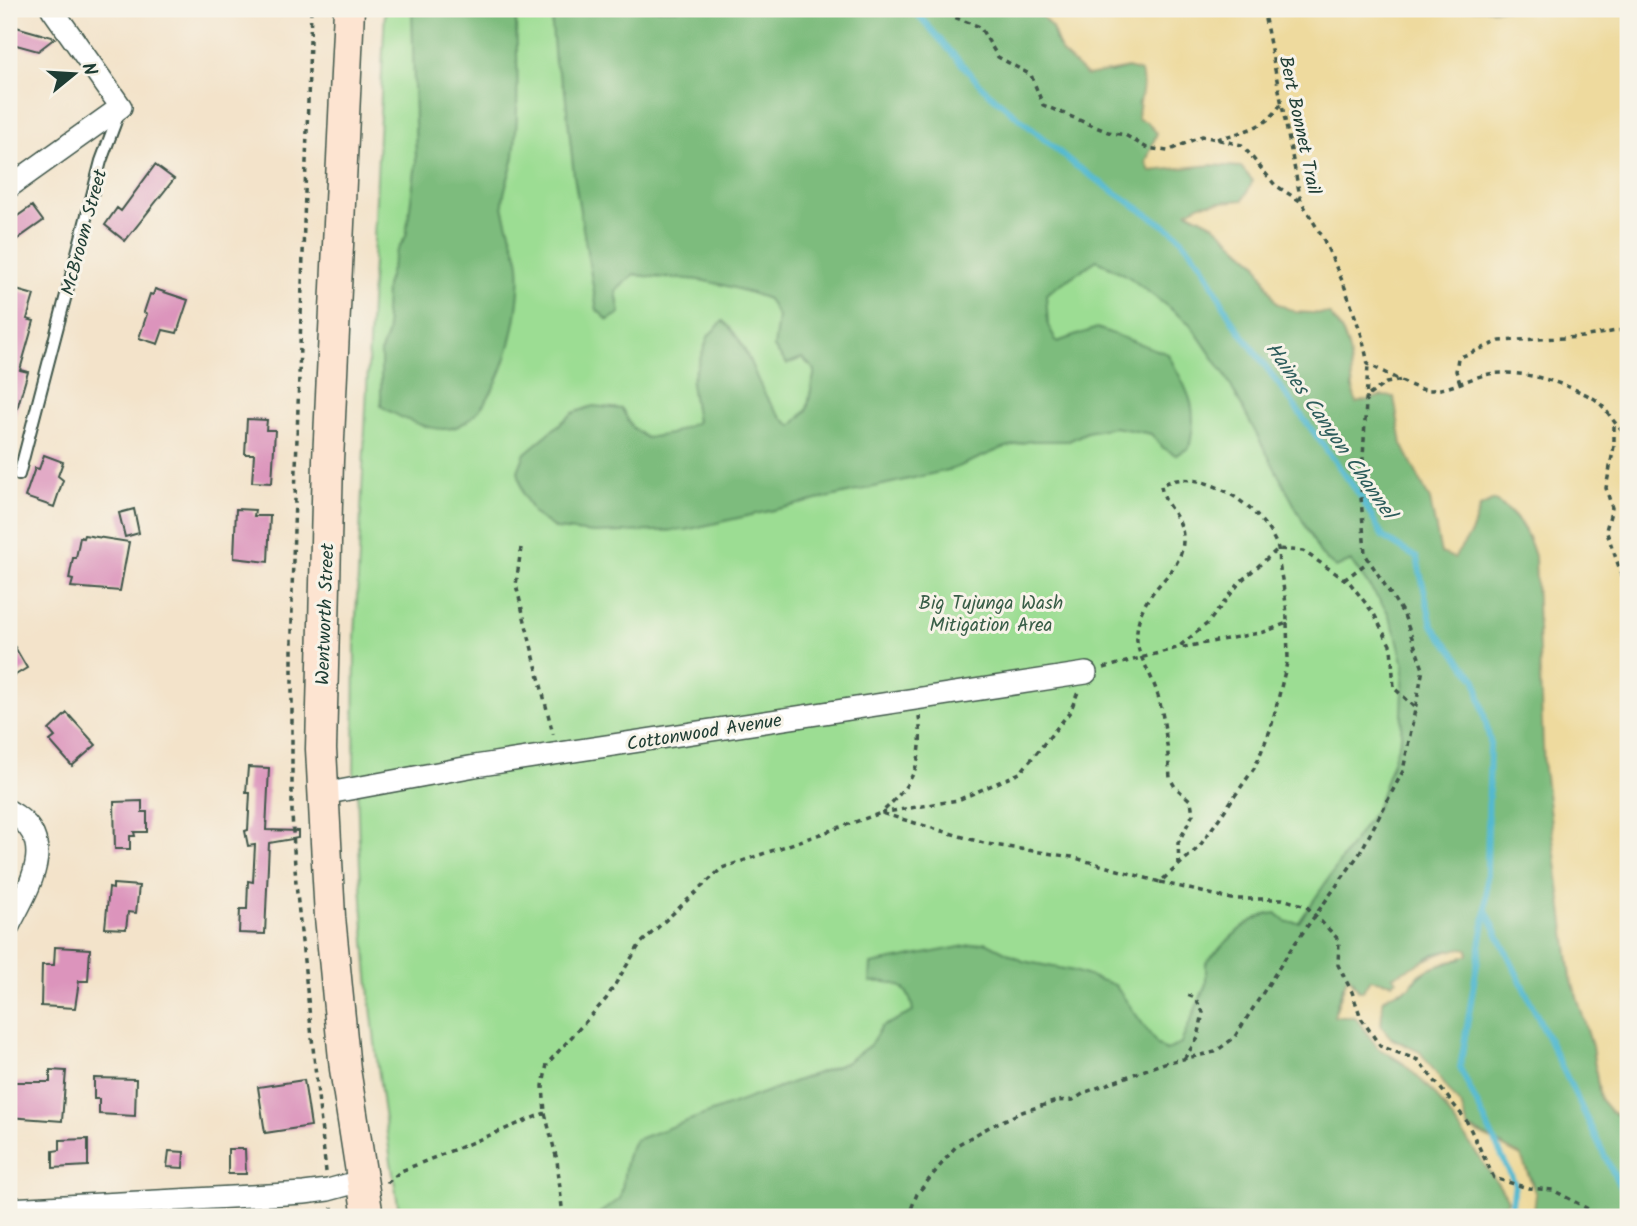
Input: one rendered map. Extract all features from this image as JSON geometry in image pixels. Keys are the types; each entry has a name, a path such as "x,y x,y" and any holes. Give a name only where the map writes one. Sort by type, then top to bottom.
{"main road":[{"name":"Wentworth Street","path":"349,9 328,460 321,749 335,972 365,1200"}],"street":[{"path":"9,187 121,107 52,9"},
{"name":"Cottonwood Avenue","path":"323,794 558,753 1086,673"},
{"path":"9,811 29,828 38,857 35,872 9,926"},
{"path":"9,1209 328,1190 365,1200"}],"lane":[{"name":"McBroom Street","path":"19,475 102,161 121,107"}],"path":[{"path":"951,9 954,17 980,27 998,57 1031,75 1043,105 1108,132 1125,135 1147,148 1168,151 1202,136 1242,145 1275,185 1301,201"},
{"name":"Bert Bonnet Trail","path":"1263,9 1301,201 1323,238 1344,285 1368,364 1361,497 1365,554 1368,559"},
{"path":"1215,139 1262,124 1273,117 1282,100"},
{"path":"1461,384 1457,371 1458,358 1500,341 1581,337 1628,329"},
{"path":"1368,364 1425,390 1461,384 1489,374 1513,374 1548,382 1593,398 1602,404 1614,426 1615,446 1606,488 1612,508 1606,530 1626,587 1628,625"},
{"path":"1367,396 1386,383 1404,380"},
{"path":"1614,426 1628,436"},
{"path":"1160,882 1179,865 1199,847 1255,767 1271,728 1288,659 1287,600 1278,549 1260,522 1236,497 1197,480 1174,479 1161,485 1162,500 1177,516 1184,536 1182,556 1171,573 1152,589 1140,611 1136,633 1140,658 1154,682 1170,778 1175,787 1191,801 1193,814 1178,843 1179,865"},
{"path":"521,548 516,585 558,753"},
{"path":"1177,648 1208,623 1241,581 1278,549 1303,551 1344,580 1374,614 1391,648 1394,688 1415,708"},
{"path":"908,1217 917,1194 957,1145 1022,1112 1056,1101 1073,1100 1086,1092 1164,1063 1215,1052 1234,1038 1360,853 1402,771 1423,669 1404,615 1368,559 1344,580"},
{"path":"563,1217 557,1160 544,1114 542,1086 547,1064 606,999 640,944 722,868 881,813 958,800 1020,773 1070,712 1086,673 1177,648 1265,632 1287,623"},
{"path":"881,813 901,795 915,775 921,750 918,698"},
{"path":"881,813 988,844 1072,856 1160,882 1231,899 1282,899 1306,906 1339,940 1338,965 1361,1018 1380,1046 1418,1060 1466,1120 1494,1178 1528,1188 1553,1190 1602,1217"},
{"path":"1183,1060 1198,1038 1203,1012 1195,998 1185,993"},
{"path":"328,1190 334,1217 365,1200 401,1171 544,1114"}],"green space":[{"name":"Big Tujunga Wash Mitigation Area","path":"385,9 1628,9 1628,1217 400,1217 370,996 361,885 357,775 354,775 355,638"},
{"path":"412,9 519,9 516,22 516,139 503,203 519,265 513,331 498,380 486,401 472,417 447,429 417,424 381,406 381,351 388,332 385,313 386,286 396,253 406,236 416,163"},
{"path":"555,9 1036,9 1052,28 1057,45 1110,73 1128,68 1141,71 1145,89 1138,104 1157,133 1146,162 1150,171 1212,165 1241,167 1253,182 1243,200 1201,204 1187,212 1213,224 1257,264 1276,303 1296,312 1329,314 1342,331 1349,349 1352,389 1394,397 1402,444 1430,500 1441,553 1471,533 1480,507 1494,500 1515,517 1532,547 1535,556 1544,769 1571,977 1592,1046 1600,1099 1611,1112 1626,1119 1628,1126 1628,1217 1533,1217 1532,1184 1528,1171 1520,1160 1498,1143 1468,1128 1462,1108 1420,1052 1386,1035 1381,1026 1383,1001 1391,994 1403,991 1429,969 1461,959 1451,950 1434,954 1405,973 1393,976 1397,980 1392,983 1370,979 1363,991 1359,991 1353,980 1343,986 1335,1010 1339,1017 1355,1017 1393,1058 1410,1068 1435,1094 1505,1194 1508,1200 1499,1217 594,1217 620,1199 626,1161 635,1140 845,1063 870,1045 881,1027 913,1012 909,996 900,986 887,982 870,982 871,964 986,942 1023,961 1074,971 1115,985 1157,1044 1166,1051 1181,1043 1206,984 1206,963 1237,932 1255,919 1276,913 1287,922 1299,922 1377,807 1401,737 1404,666 1387,611 1351,561 1336,568 1321,555 1225,375 1190,324 1129,277 1097,260 1046,294 1048,325 1057,342 1097,328 1168,354 1190,398 1193,420 1189,448 1176,455 1162,447 1151,434 1114,427 1087,432 1069,441 1030,441 1003,448 953,469 686,530 594,533 556,529 534,514 523,494 518,471 525,453 573,413 593,406 622,409 632,427 646,438 670,434 697,422 691,383 709,335 723,321 742,346 769,401 792,426 807,410 815,370 802,358 787,364 774,348 778,317 768,299 729,286 634,274 616,291 620,313 608,320 597,310 574,176 565,91 555,63 552,26"}],"sand":[{"path":"1036,9 1628,9 1628,1126 1626,1119 1611,1112 1600,1099 1592,1046 1571,977 1544,769 1535,556 1529,538 1515,517 1494,500 1480,507 1471,533 1454,558 1441,553 1430,500 1402,444 1394,397 1382,396 1356,403 1348,347 1329,314 1295,312 1276,303 1257,263 1213,224 1187,211 1201,204 1243,200 1253,181 1241,167 1212,165 1150,171 1146,162 1157,133 1147,122 1138,119 1143,85 1141,72 1128,68 1087,76 1062,53 1052,28"},
{"path":"1461,948 1468,949 1468,955 1429,969 1417,976 1410,987 1383,1000 1381,1026 1392,1039 1420,1052 1462,1108 1468,1128 1521,1156 1536,1195 1533,1217 1499,1217 1508,1200 1505,1194 1435,1094 1402,1062 1378,1048 1355,1017 1334,1016 1348,975 1359,991 1363,991 1370,979 1392,983 1397,980 1393,976 1434,956"}],"building":[{"path":"9,25 55,38 38,51 9,43"},
{"path":"155,165 174,179 125,241 105,225 117,208 121,211"},
{"path":"32,206 43,221 16,240 9,230 9,222"},
{"path":"9,288 34,295 27,319 34,321 20,370 28,372 13,422 9,422"},
{"path":"155,289 188,300 177,333 163,330 158,344 139,338 147,314 144,312 150,294 153,295"},
{"path":"247,419 267,420 266,430 275,430 272,483 252,482 254,454 245,454"},
{"path":"44,455 63,462 58,476 63,480 54,507 25,497 35,468 39,469"},
{"path":"134,509 139,533 125,537 119,513"},
{"path":"236,509 255,510 254,516 270,516 268,562 234,558"},
{"path":"84,535 129,542 120,591 71,587 73,580 69,579 73,558 76,558 80,537 83,538"},
{"path":"9,637 27,668 9,679"},
{"path":"67,713 96,745 72,766 50,741 55,737 49,730"},
{"path":"248,767 269,768 266,830 298,831 298,838 269,843 265,934 239,933 240,909 247,909 248,881 253,882 255,845 248,846 245,831 248,830 250,793 246,793"},
{"path":"142,801 142,812 147,812 147,832 134,832 135,836 130,836 130,849 115,849 114,802"},
{"path":"113,884 139,886 136,913 128,912 126,929 105,928 109,888 113,889"},
{"path":"55,947 90,949 88,981 79,981 75,1008 41,1006 42,965 54,965"},
{"path":"50,1070 66,1071 62,1121 9,1117 9,1082 50,1082"},
{"path":"94,1078 136,1079 135,1116 99,1114 99,1099 94,1099"},
{"path":"304,1080 311,1126 265,1133 258,1087"},
{"path":"88,1139 88,1166 53,1168 53,1151 60,1150 60,1140"},
{"path":"228,1149 245,1149 246,1174 228,1174"},
{"path":"169,1151 184,1152 183,1168 167,1167"}],"waterway":[{"name":"Haines Canyon Channel","path":"913,9 983,88 1076,166 1177,234 1202,264 1231,319 1361,497 1383,537 1417,558 1432,625 1476,680 1490,741 1486,910 1460,1068 1515,1184 1510,1217"},
{"path":"1487,912 1619,1185 1628,1195"}]}
